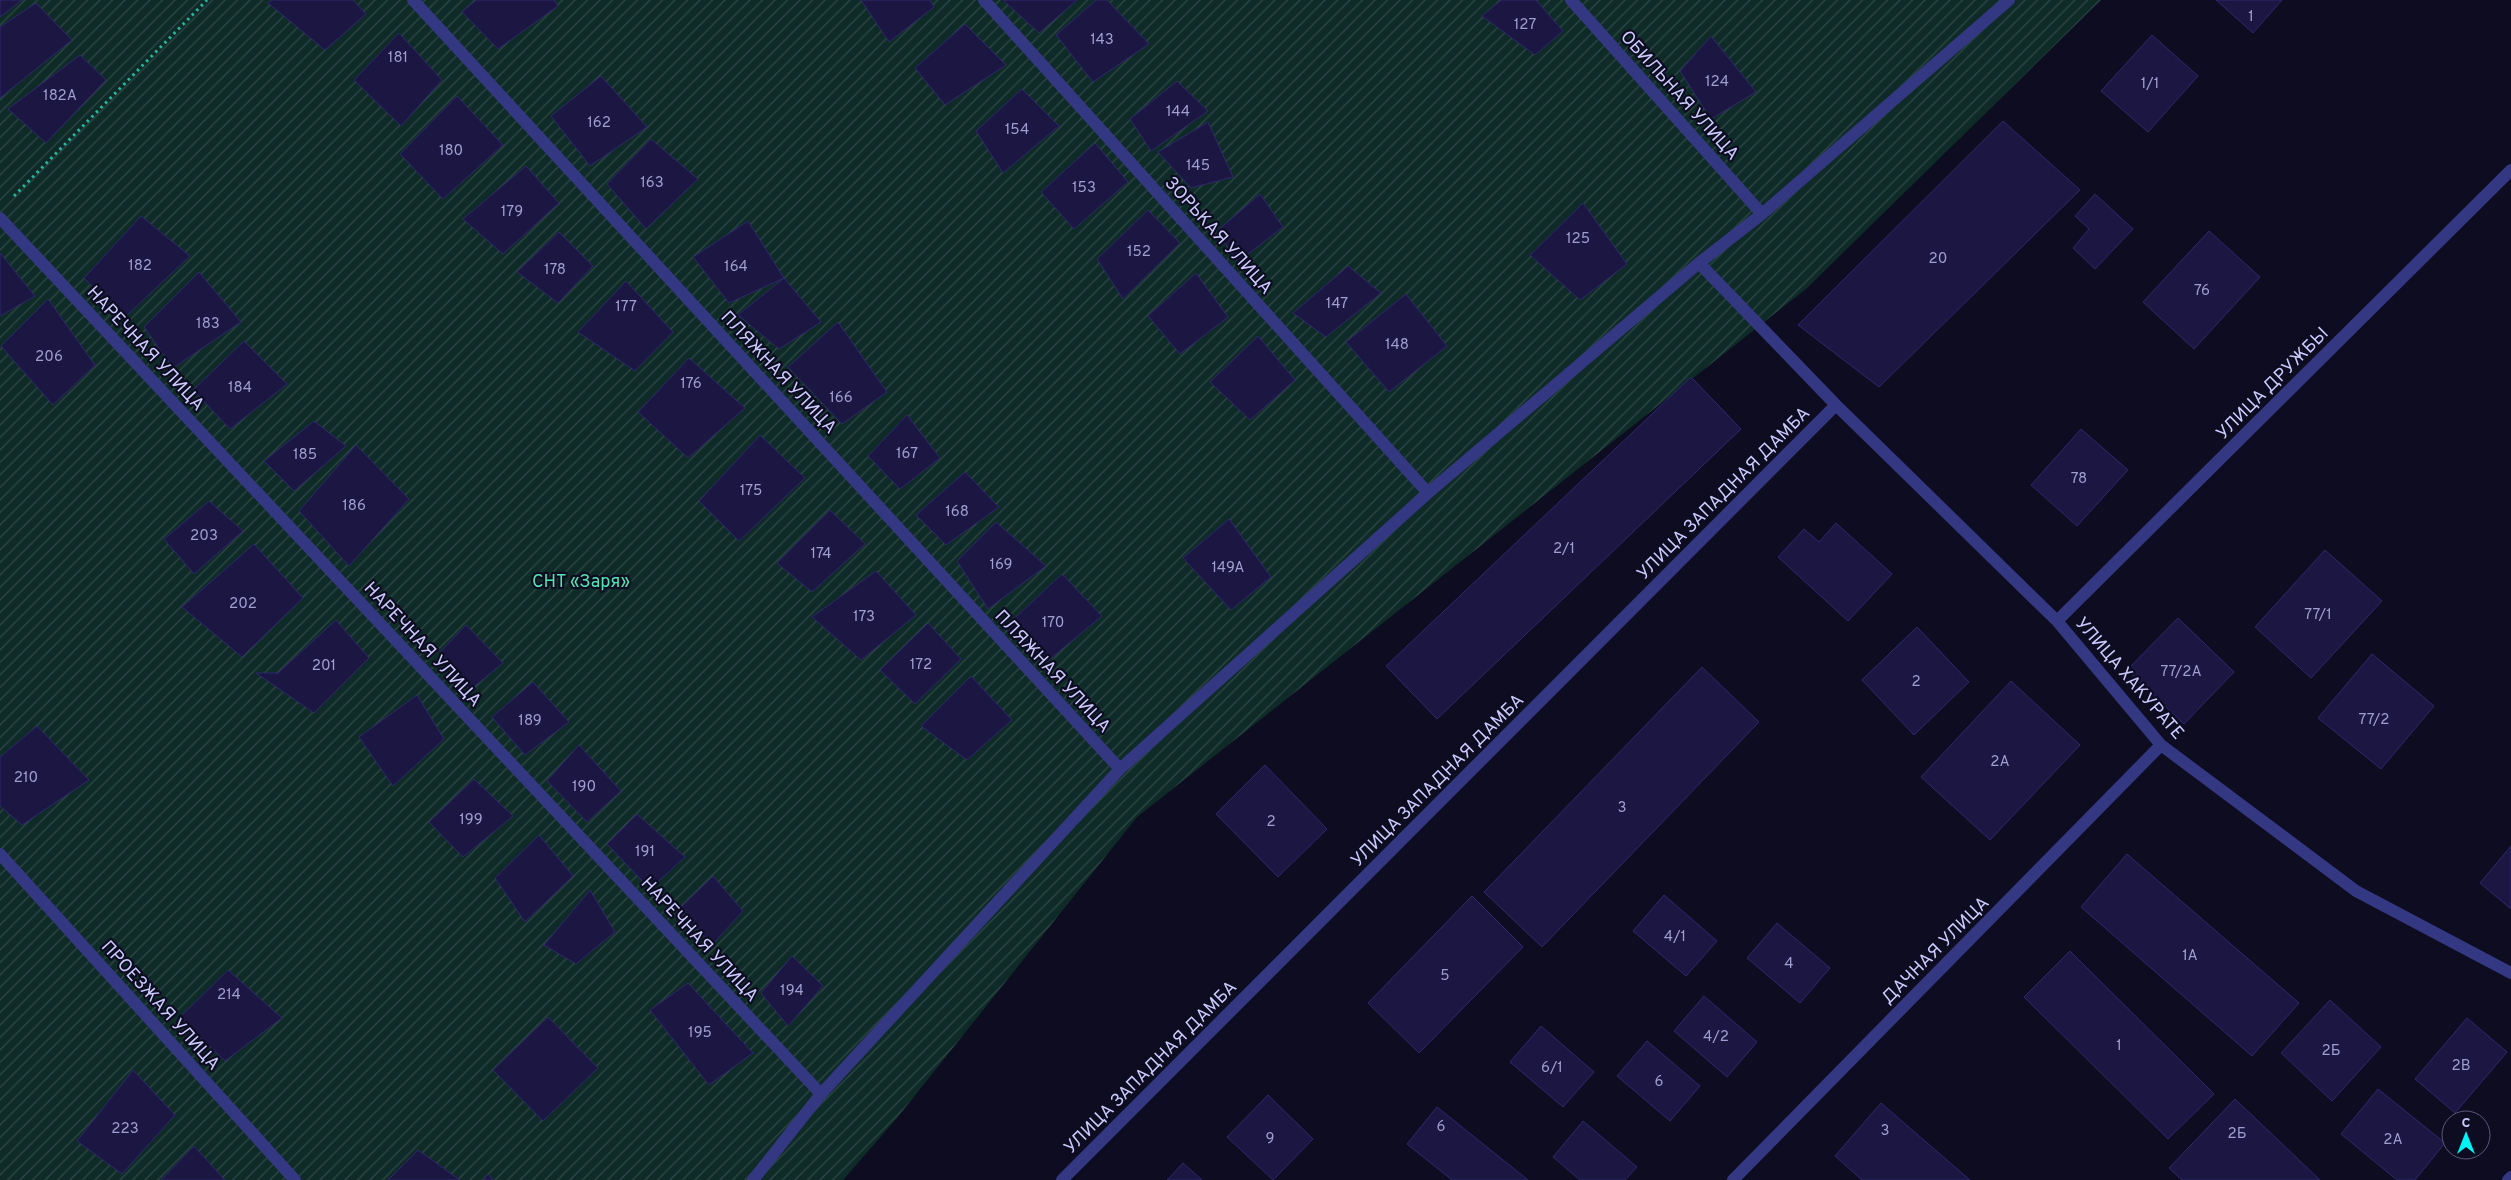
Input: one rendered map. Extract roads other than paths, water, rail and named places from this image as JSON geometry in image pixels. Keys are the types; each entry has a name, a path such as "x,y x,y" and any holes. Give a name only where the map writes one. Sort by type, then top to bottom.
{"street":[{"name":"ПЛЯЖНАЯ УЛИЦА","path":"412,0 1120,769"},
{"name":"ЗОРЬКАЯ УЛИЦА","path":"984,0 1428,493"},
{"name":"ОБИЛЬНАЯ УЛИЦА","path":"1571,0 1762,214"},
{"path":"753,1180 821,1094 1120,769 1428,493 1699,263 1762,214 2009,0"},
{"name":"УЛИЦА ДРУЖБЫ","path":"2057,621 2511,170"},
{"name":"НАРЕЧНАЯ УЛИЦА","path":"0,218 821,1094"},
{"name":"УЛИЦА ХАКУРАТЕ","path":"1699,263 1836,405 2057,621 2161,745 2356,891 2511,973"},
{"name":"УЛИЦА ЗАПАДНАЯ ДАМБА","path":"1062,1180 1836,405"},
{"name":"ДАЧНАЯ УЛИЦА","path":"1733,1180 2161,745"},
{"name":"ПРОЕЗЖАЯ УЛИЦА","path":"0,854 295,1180"},
{"path":"2508,1180 2511,1177"}],"park label":[{"name":"СНТ «Заря»","path":"581,581"}]}
